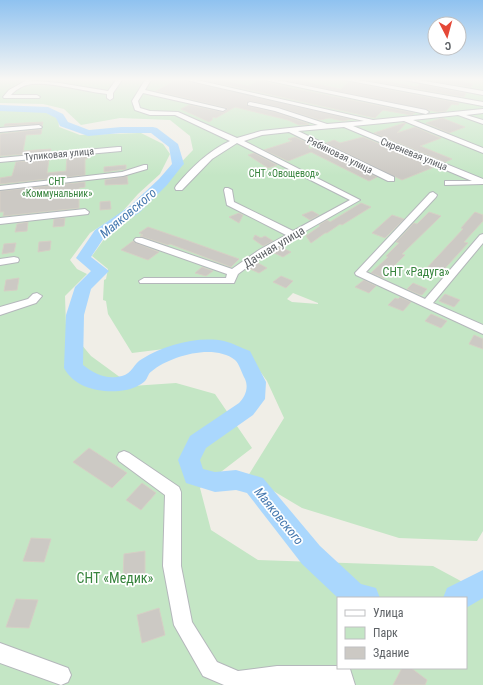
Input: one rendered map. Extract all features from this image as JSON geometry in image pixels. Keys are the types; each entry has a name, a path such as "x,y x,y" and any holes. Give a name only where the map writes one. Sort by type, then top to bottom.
{"street":[{"path":"147,112 176,114 233,140 240,141"},
{"path":"283,112 329,126"},
{"path":"334,112 379,122"},
{"path":"424,112 439,115"},
{"path":"179,188 193,170 230,144 261,133 470,112"},
{"path":"456,113 483,122"},
{"path":"404,118 483,151"},
{"name":"Сиреневая улица","path":"344,125 483,182"},
{"path":"0,130 39,127"},
{"name":"Рябиновая улица","path":"290,130 391,179"},
{"name":"Дачная улица","path":"144,281 230,281 233,273 262,252 356,200 240,141"},
{"name":"Тупиковая улица","path":"0,160 118,149"},
{"path":"0,188 122,174 144,167"},
{"path":"448,183 483,182"},
{"path":"228,190 230,204 293,235"},
{"path":"433,195 360,273 483,330"},
{"path":"0,222 85,212"},
{"path":"427,303 483,237"},
{"path":"139,240 233,273"},
{"path":"0,262 14,260"},
{"path":"0,311 32,301 37,296"},
{"path":"124,457 173,492 172,566 183,625 210,669 238,683 277,676 342,676 345,685"},
{"path":"0,653 61,675"}],"green space":[{"name":"СНТ «Медик»","path":"0,112 47,112 58,118 59,127 80,135 141,133 163,144 170,154 160,174 138,194 122,212 90,233 70,260 77,269 87,274 65,296 66,326 91,356 132,386 176,383 215,394 252,448 200,488 211,530 258,560 433,566 483,593 483,685 0,685"},
{"path":"67,112 483,112 483,531 477,541 399,538 302,508 248,476 284,418 267,381 246,352 212,343 132,353 108,314 106,301 103,300 104,280 106,279 108,269 92,256 107,235 161,189 168,176 193,150 190,136 170,120 120,118 81,125","holes":["293,293 318,304 292,302 287,299"]}],"building":[{"path":"187,112 223,112 226,112 216,118 213,117 209,122"},
{"path":"255,112 275,112 309,124 299,125 288,120"},
{"path":"294,112 321,112 351,119 343,121 329,118 320,120"},
{"path":"348,112 381,112 375,118"},
{"path":"394,112 415,113 411,115"},
{"path":"442,118 465,127 449,133 426,123"},
{"path":"43,122 42,126 39,124 4,126 5,124"},
{"path":"406,123 397,133 415,127 441,138 420,146 452,159 445,162 374,133"},
{"path":"42,129 41,134 26,135 23,151 51,149 50,152 0,156 0,134"},
{"path":"295,137 310,144 308,145 309,149 315,147 377,177 369,181 311,152 288,161 264,150 292,141 288,139"},
{"path":"363,137 434,167 402,180 326,143 334,140 340,143"},
{"path":"254,153 277,165 268,168 248,155"},
{"path":"87,156 87,159 85,159 85,175 0,184 0,178 12,176 16,162 49,159 47,173 66,171 67,157"},
{"path":"126,165 126,169 104,172 104,167"},
{"path":"127,176 128,184 105,185 105,180"},
{"path":"85,182 85,187 79,188 79,208 3,216 4,212 0,212 0,191"},
{"path":"110,201 111,209 100,210 100,202"},
{"path":"361,203 371,207 342,225 340,224 325,233 311,243 306,236 327,220 330,222"},
{"path":"312,211 319,215 310,220 302,215"},
{"path":"429,212 441,216 402,254 405,255 390,270 393,271 384,278 371,273 388,257 386,256 399,243 396,242 414,223 417,224"},
{"path":"475,212 483,215 483,221 464,242 468,243 438,276 424,271 463,229 461,228"},
{"path":"239,213 243,215 239,223 229,217"},
{"path":"392,215 404,219 385,238 372,233"},
{"path":"65,218 64,226 53,227 54,219"},
{"path":"28,222 27,231 15,232 17,224"},
{"path":"148,227 239,259 231,267 170,244 168,245 140,236 143,235 139,233"},
{"path":"255,235 261,238 265,236 273,241 263,246 253,239"},
{"path":"51,241 50,250 38,252 39,242"},
{"path":"133,241 159,252 148,260 121,250"},
{"path":"16,243 14,252 2,254 4,244"},
{"path":"280,247 291,252 283,257 272,252"},
{"path":"256,262 267,268 259,273 248,268"},
{"path":"202,267 213,271 206,276 195,273"},
{"path":"281,276 293,281 286,288 273,282"},
{"path":"19,278 17,290 4,291 6,280"},
{"path":"364,280 376,286 369,293 355,287"},
{"path":"413,283 427,289 422,295 407,289"},
{"path":"445,294 460,300 454,307 439,301"},
{"path":"400,297 411,302 403,311 388,305 395,298 398,299"},
{"path":"431,314 447,321 441,328 425,321"},
{"path":"474,335 483,339 483,349 469,344"},
{"path":"89,448 127,473 112,488 73,462"},
{"path":"142,483 156,493 141,510 126,500"},
{"path":"31,538 51,539 44,562 23,561"},
{"path":"145,551 145,575 123,578 124,554"},
{"path":"16,599 38,600 29,628 6,627"},
{"path":"159,608 165,635 142,643 137,615"},
{"path":"401,669 412,669 427,680 425,685 393,685"}],"waterway":[{"name":"Маяковского","path":"52,112 60,116 64,124 88,133 121,130 153,130 174,146 178,164 163,182 135,209 100,233 83,258 101,271 83,287 75,315 73,368 93,382 112,384 127,383 138,376 143,367 174,351 193,347 223,347 243,356 256,382 255,399 246,409 198,442 189,460 194,476 215,482 236,480 255,485 311,555 355,596 360,597"},
{"name":"Маяковского","path":"459,597 483,583"}],"park label":[{"name":"СНТ «Овощевод»","path":"284,173"},
{"name":"СНТ «Коммунальник»","path":"57,186"},
{"name":"СНТ «Радуга»","path":"416,272"}]}
